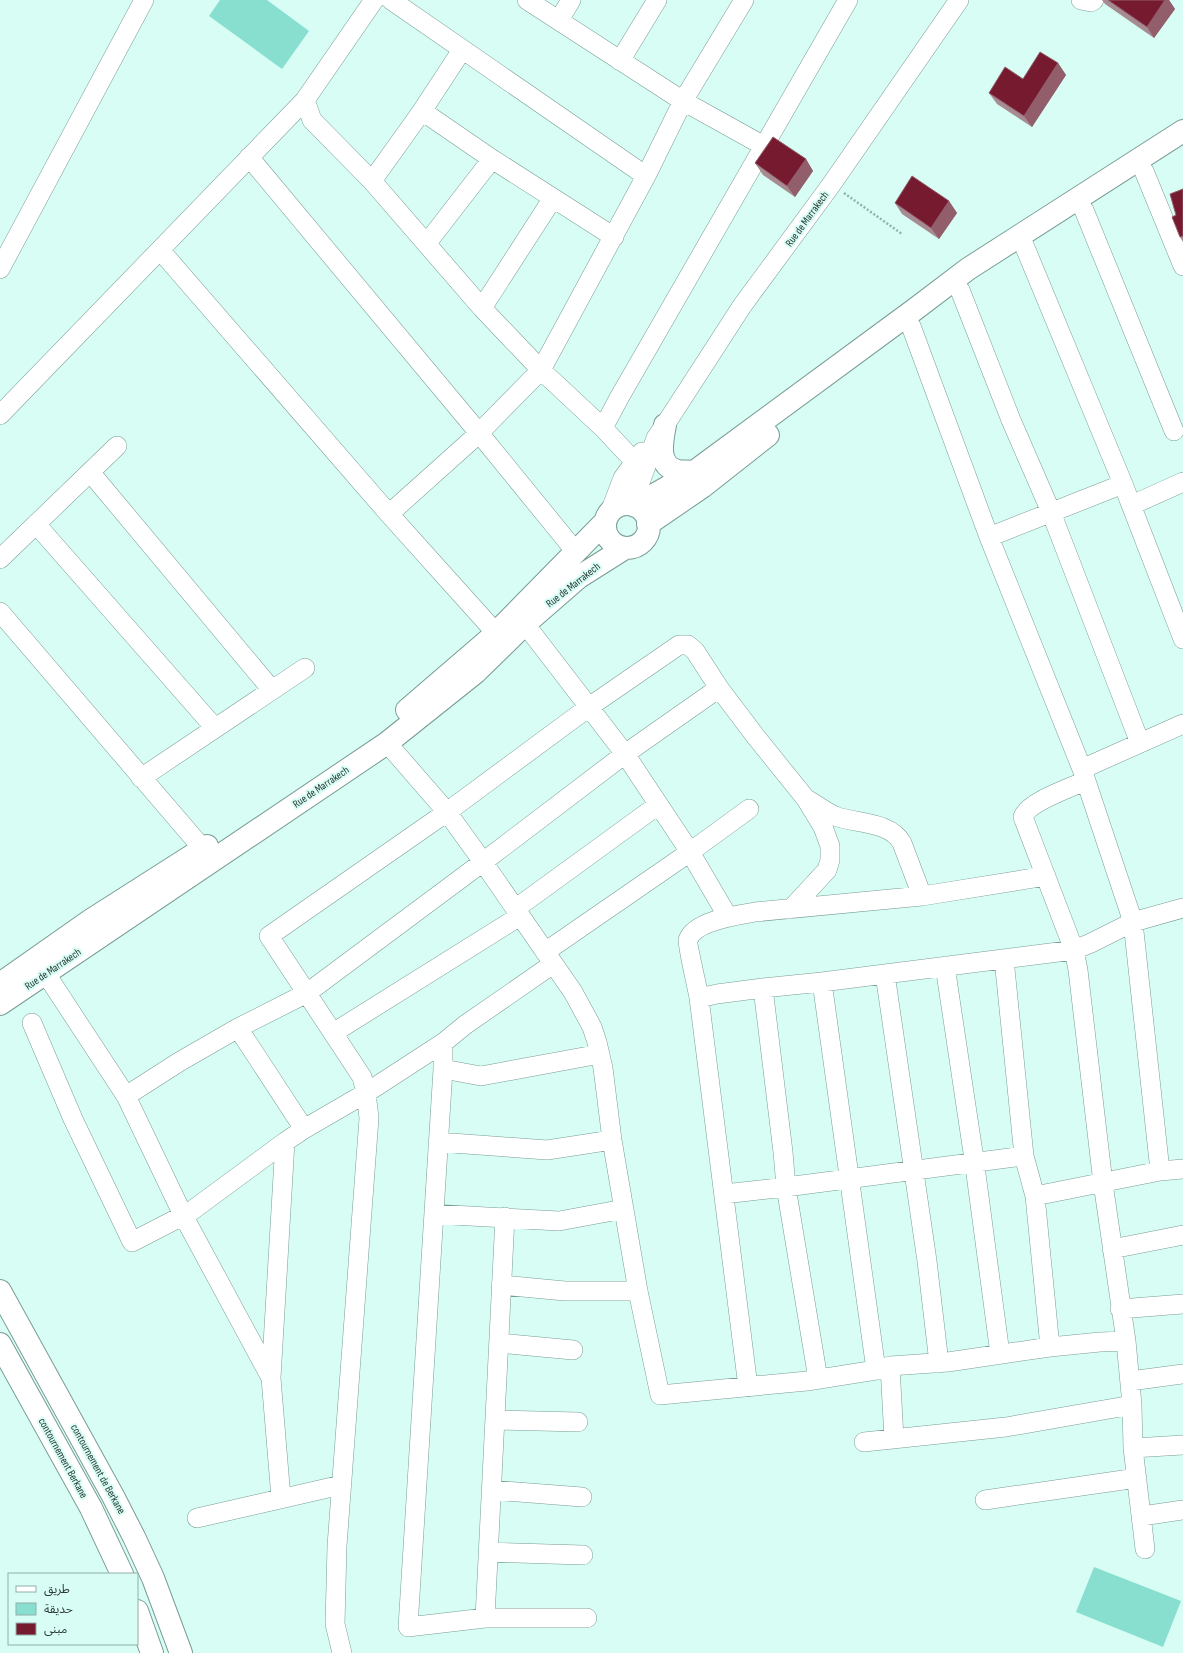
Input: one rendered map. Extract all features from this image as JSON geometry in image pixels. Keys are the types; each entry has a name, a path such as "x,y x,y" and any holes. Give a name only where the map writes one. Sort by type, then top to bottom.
{"main road":[{"path":"634,506 694,472 968,269 1183,131"},
{"path":"648,524 702,487 992,265 1084,210 1183,147"},
{"path":"660,432 660,449 664,460 668,465 678,471 694,472"},
{"path":"620,505 634,506 644,513 648,524 648,530 642,541 637,546 625,548 619,547 609,540 606,534 608,517 620,505"},
{"name":"Rue de Marrakech","path":"0,984 91,920 269,807 398,718 496,634 608,517"},
{"name":"Rue de Marrakech","path":"0,1004 387,743 476,672 525,624 579,578 625,548"},
{"name":"contournement de Berkane","path":"0,1292 113,1496 152,1578 181,1653"},
{"name":"contournement Berkane","path":"0,1344 91,1508 122,1573"},
{"path":"138,1614 152,1653"}],"street":[{"path":"0,269 144,0"},
{"path":"0,415 305,100 374,0"},
{"path":"391,0 646,176"},
{"path":"527,0 683,102 764,146"},
{"path":"559,20 571,0"},
{"path":"620,61 657,0"},
{"path":"389,514 480,433 541,370 614,237 683,102 744,0"},
{"path":"603,428 848,0"},
{"name":"Rue de Marrakech","path":"608,517 623,478 634,461 660,432 742,306 832,185 959,0"},
{"path":"1081,0 1091,2 1094,0"},
{"path":"372,181 422,112 462,50"},
{"path":"305,100 312,120 372,181 482,308 541,370 603,428 634,461"},
{"path":"422,112 614,237"},
{"path":"249,157 480,433 576,552"},
{"path":"427,243 492,159"},
{"path":"1144,171 1183,266"},
{"path":"482,308 553,198"},
{"path":"1084,210 1174,431"},
{"path":"1024,245 1124,484 1182,636"},
{"path":"160,250 389,514 496,634"},
{"path":"960,290 1011,420 1052,512 1140,743"},
{"path":"911,326 989,537 1084,775 1133,922 1160,1171"},
{"name":"Rue de Marrakech","path":"634,506 660,432"},
{"path":"0,559 117,446"},
{"path":"90,472 272,690"},
{"path":"1132,505 1183,482"},
{"path":"989,537 1124,484"},
{"path":"36,524 215,728"},
{"path":"0,612 203,849"},
{"path":"525,624 625,754 690,852 728,917"},
{"path":"342,1653 334,1624 341,1485 362,1231 369,1118 366,1093 362,1077 269,936 447,812 590,707 679,645 688,645 695,651 719,688 806,799 823,827 830,846 830,860 827,870 791,909"},
{"path":"141,778 305,668"},
{"path":"126,1096 179,1062 238,1028 307,993 625,754 719,688"},
{"path":"1145,1549 1133,1448 1132,1405 1126,1341 1120,1309 1103,1184 1074,950 1023,817 1025,812 1084,775 1140,743 1183,724"},
{"path":"387,743 447,812 483,862 583,1008 592,1028 600,1054 612,1140 638,1292 660,1395 818,1379 883,1368 939,1363 1100,1342 1126,1341"},
{"path":"806,799 836,816 878,826 898,835 922,896"},
{"path":"333,1033 518,913 658,805"},
{"path":"32,1023 73,1119 132,1242 183,1215 304,1129 366,1093 443,1043 549,958 748,809"},
{"path":"748,1387 699,998 688,942 692,932 697,928 728,917 755,912 922,896 1046,876"},
{"path":"699,998 763,988 822,982 1074,950 1133,922 1183,908"},
{"path":"1004,959 1024,1156 1035,1196 1050,1348"},
{"path":"945,966 974,1162 1000,1354"},
{"path":"46,974 126,1096 183,1215 272,1378"},
{"path":"885,974 927,1261 939,1363"},
{"path":"822,982 849,1179 883,1368 894,1439"},
{"path":"763,988 786,1188 818,1379"},
{"path":"238,1028 304,1129"},
{"path":"443,1043 443,1069 408,1627 485,1618 587,1618"},
{"path":"443,1069 481,1076 600,1054"},
{"path":"438,1142 547,1150 612,1140"},
{"path":"281,1498 272,1378 285,1142"},
{"path":"724,1194 786,1188 1024,1156"},
{"path":"1035,1196 1103,1184 1160,1171 1183,1169"},
{"path":"434,1214 559,1221 624,1209"},
{"path":"485,1618 505,1218"},
{"path":"1112,1249 1183,1235"},
{"path":"501,1285 565,1292 638,1292"},
{"path":"1120,1309 1183,1304"},
{"path":"498,1343 573,1350"},
{"path":"1130,1381 1183,1374"},
{"path":"864,1442 1006,1427 1132,1405"},
{"path":"495,1420 578,1422"},
{"path":"1133,1448 1183,1445"},
{"path":"985,1500 1137,1478"},
{"path":"197,1518 341,1485"},
{"path":"491,1490 582,1497"},
{"path":"1142,1516 1183,1510"},
{"path":"488,1552 584,1555"}],"path":[{"path":"832,185 902,234"}],"green space":[{"path":"220,0 267,0 309,31 282,69 209,16"},
{"path":"1094,1567 1181,1601 1163,1647 1076,1612"}],"building":[{"path":"1108,0 1165,0 1147,27"},
{"path":"1040,52 1058,63 1024,116 989,93 1005,67 1023,79"},
{"path":"773,137 806,159 787,186 755,163"},
{"path":"912,176 949,201 931,228 895,203"},
{"path":"1183,189 1183,236 1180,237 1172,217 1176,215 1170,194"}]}
